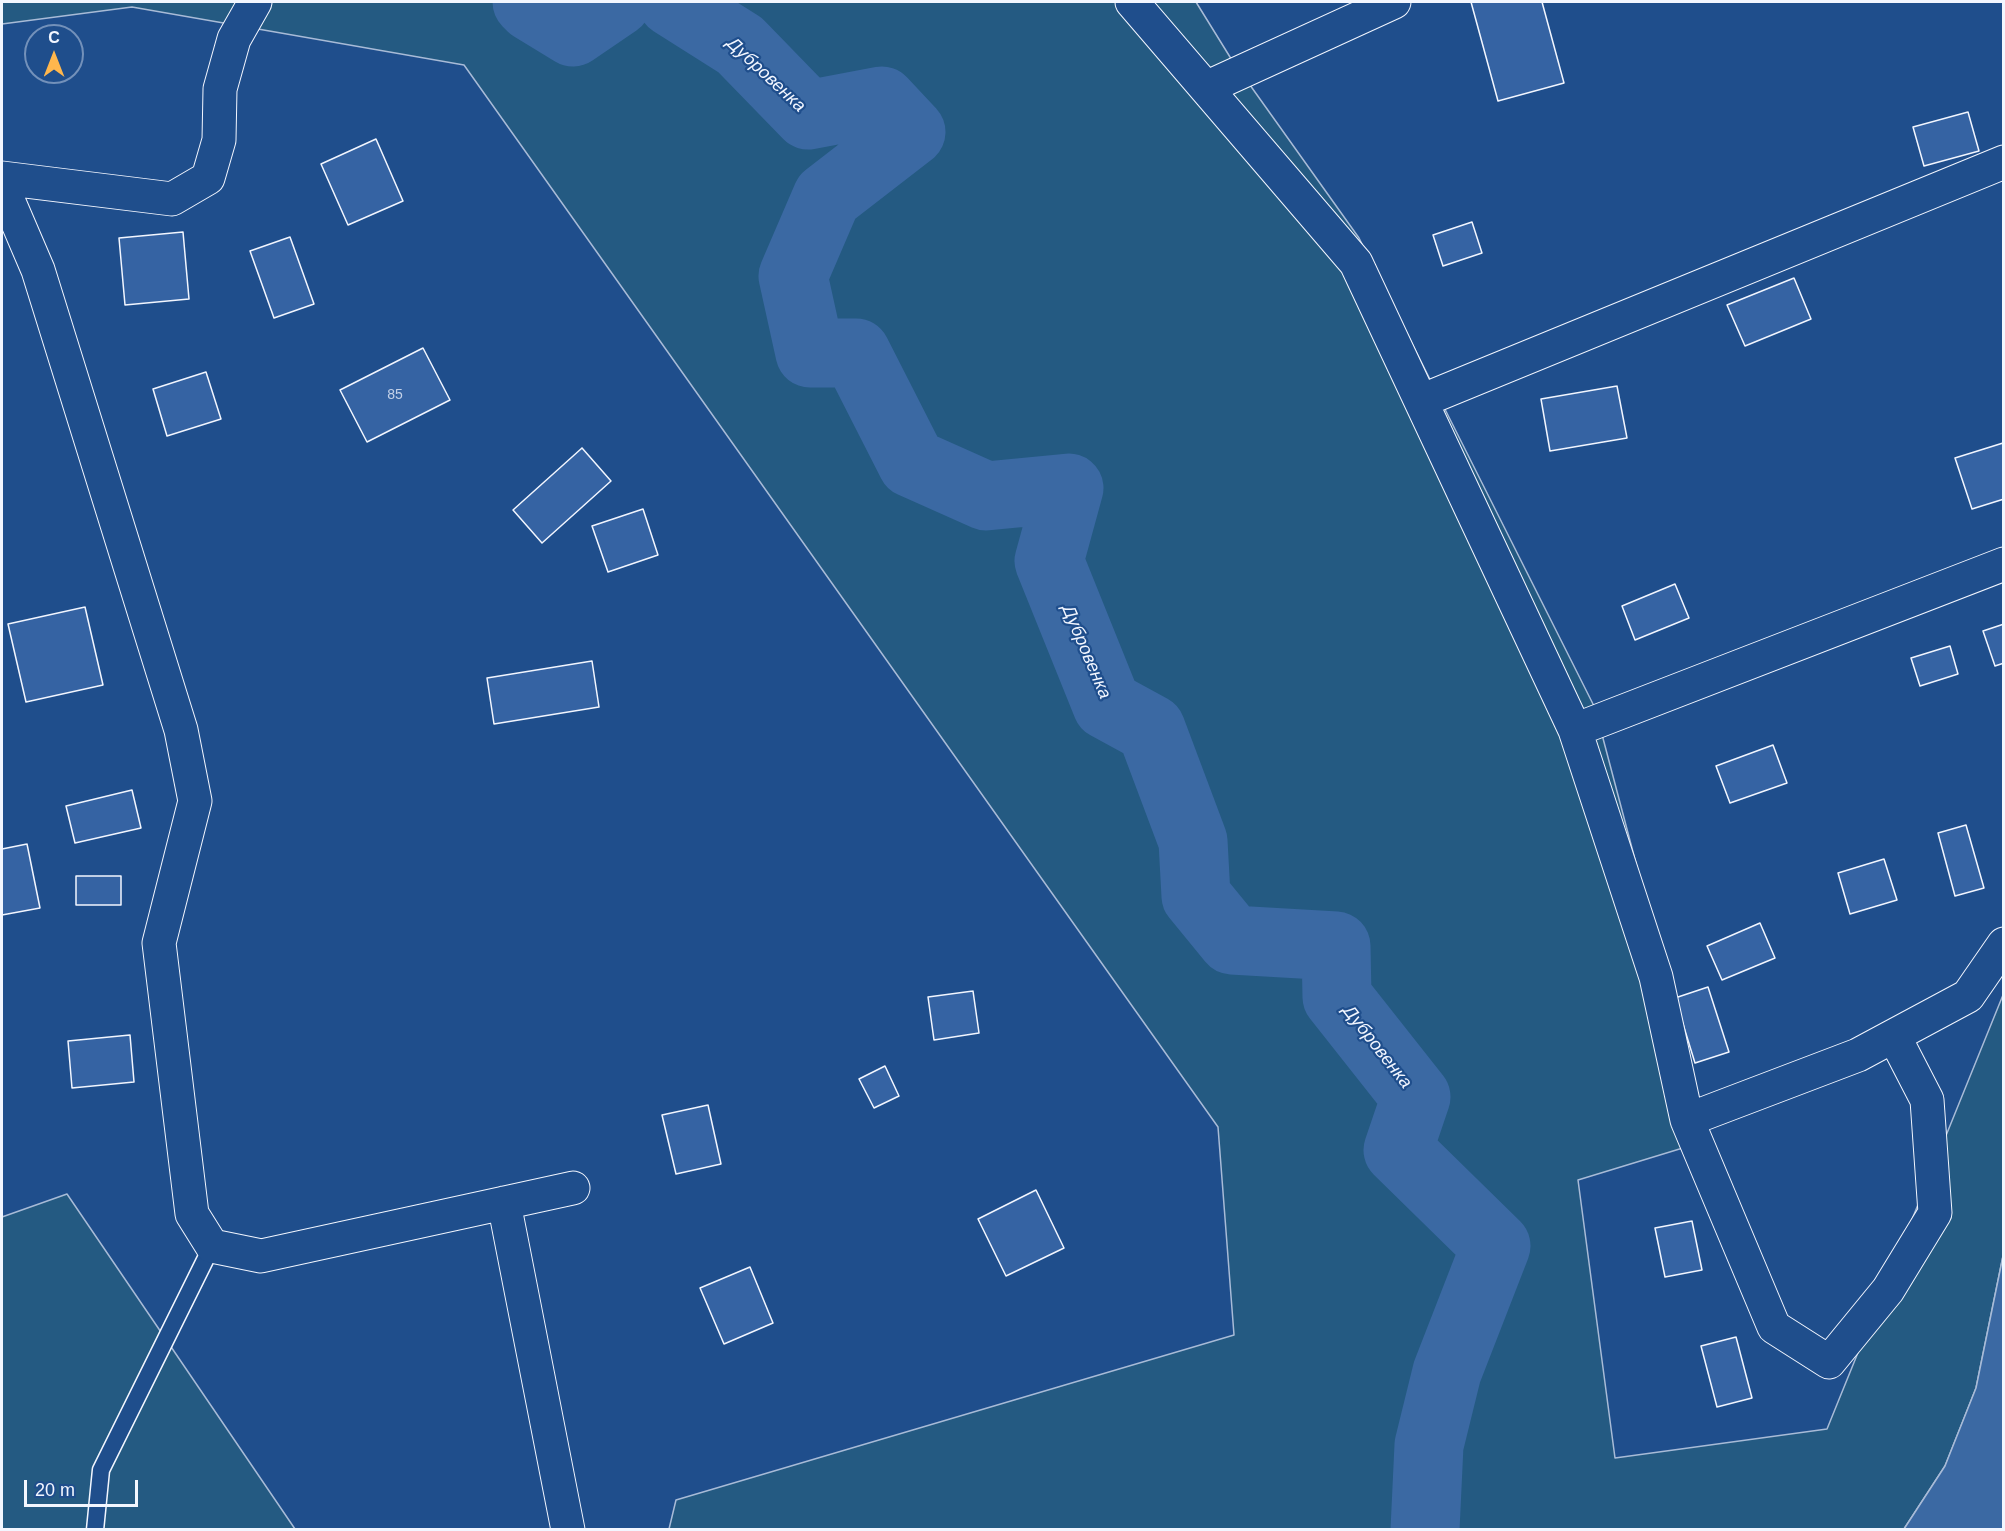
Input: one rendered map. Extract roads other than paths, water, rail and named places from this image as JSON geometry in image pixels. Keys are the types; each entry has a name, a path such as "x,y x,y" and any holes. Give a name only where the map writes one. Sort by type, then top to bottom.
{"street":[{"path":"2,178 172,199 208,178 219,140 220,89 234,39 255,2"},
{"path":"1131,2 1356,263 1575,730 1656,977 1687,1120 1774,1327 1829,1362 1888,1290 1935,1214 1927,1100 1894,1036"},
{"path":"1206,88 1394,2"},
{"path":"1421,401 2004,162"},
{"path":"2,186 38,270 183,740 195,801 159,943 192,1214 212,1246 261,1256 573,1188"},
{"path":"1575,730 2004,564"},
{"path":"1687,1120 1858,1055 1968,996 2004,944"},
{"path":"504,1203 568,1530"}],"lane":[{"path":"95,1530 101,1470 212,1246"}],"waterway":[{"name":"Дубровенка","path":"527,2 573,32 617,2"},
{"name":"Дубровенка","path":"672,2 740,45 808,115 882,101 911,132 827,197 793,276 810,353 856,353 912,463 986,496 1069,488 1049,561 1107,705 1151,729 1193,841 1196,896 1232,940 1336,946 1337,997 1416,1097 1398,1150 1496,1246 1447,1372 1429,1445 1425,1530"}]}
